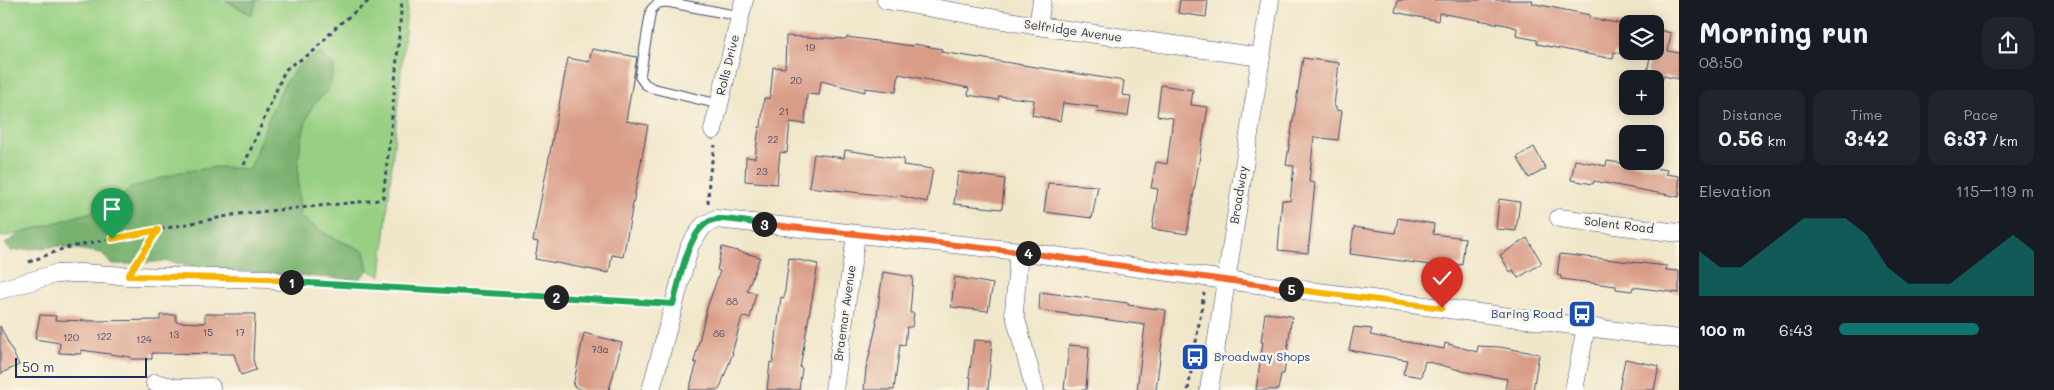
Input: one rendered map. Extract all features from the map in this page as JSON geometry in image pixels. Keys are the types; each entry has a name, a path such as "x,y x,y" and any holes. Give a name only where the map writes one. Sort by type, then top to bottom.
{"street":[{"name":"Selfridge Avenue","path":"886,0 1038,26 1261,57"},
{"path":"1038,26 1042,0"},
{"name":"Broadway","path":"1209,390 1270,0"},
{"name":"Rolls Drive","path":"713,130 742,8"},
{"name":"Solent Road","path":"1559,218 1679,233"},
{"path":"651,390 690,245 703,226 716,219 1019,252 1679,338"},
{"name":"Braemar Avenue","path":"834,390 856,235"},
{"path":"1019,252 1014,312 1035,390"},
{"path":"0,290 55,274 80,273 269,279 277,281"},
{"path":"1574,390 1586,327"},
{"path":"155,383 178,389 211,388"}],"lane":[{"path":"718,104 652,88 645,84 640,76 651,10 658,3 667,2 742,8"}],"path":[{"path":"244,165 285,70 315,50 338,26 370,0"},
{"path":"28,262 65,248 238,214 378,200 383,197 402,0"},
{"path":"713,130 715,141 709,177 708,207 716,219"},
{"path":"128,276 158,230"},
{"path":"1188,390 1206,277"},
{"path":"277,281 673,304"}],"green space":[{"path":"0,0 225,0 251,15 257,0 408,0 381,276 368,270 364,251 327,235 300,216 298,188 299,146 306,120 312,107 328,90 285,83 250,169 216,167 130,188 112,206 21,233 0,237"},
{"path":"225,0 257,0 252,15"},
{"path":"320,53 335,66 328,89 314,104 306,122 300,148 298,175 300,216 327,235 364,251 368,270 359,280 200,268 167,261 111,264 102,253 58,246 11,251 5,244 21,233 112,206 130,188 180,172 216,167 250,169 276,101 290,76 297,68"}],"building":[{"path":"1180,0 1208,0 1206,17 1178,13"},
{"path":"1398,0 1533,0 1532,3 1590,15 1589,18 1619,23 1619,53 1614,52 1613,59 1537,44 1537,40 1516,36 1517,28 1506,25 1439,13 1438,21 1395,12"},
{"path":"1664,31 1671,33 1668,51 1679,53 1679,79 1664,76 1664,70 1648,70 1649,60 1664,60"},
{"path":"786,36 846,39 847,37 913,46 914,44 942,49 941,52 1124,81 1122,95 1131,96 1128,116 1097,112 1098,107 1063,103 1060,121 1032,115 1034,100 999,96 998,100 968,95 969,88 899,74 896,92 865,88 865,92 821,81 819,95 807,94 805,124 790,122 787,153 780,152 777,184 745,181 746,157 755,158 764,98 770,98 773,67 785,68"},
{"path":"592,49 637,57 626,121 648,125 623,257 612,255 609,273 535,259 538,242 533,241 568,58 589,62"},
{"path":"1303,58 1339,63 1334,106 1336,110 1342,111 1338,140 1314,137 1309,182 1315,183 1308,253 1278,250 1282,200 1290,201 1294,166 1286,165"},
{"path":"1161,85 1193,90 1191,105 1208,107 1187,234 1152,229 1158,189 1151,188 1156,162 1167,164 1173,118 1157,116"},
{"path":"1534,147 1546,169 1529,178 1517,157"},
{"path":"845,150 904,159 903,165 933,169 927,202 897,195 896,197 809,187 814,154 844,158"},
{"path":"1575,160 1606,166 1607,161 1619,163 1619,170 1667,170 1666,174 1679,176 1679,197 1594,181 1593,184 1571,180"},
{"path":"958,172 1005,179 1002,209 954,204"},
{"path":"1048,183 1098,186 1092,218 1044,212"},
{"path":"1499,199 1520,202 1516,231 1496,229"},
{"path":"1398,218 1434,224 1433,234 1465,238 1462,265 1452,264 1452,268 1350,254 1354,227 1395,233"},
{"path":"1527,238 1542,263 1518,278 1513,270 1510,272 1500,255"},
{"path":"722,247 760,257 747,291 756,293 750,318 742,317 733,353 719,390 689,390 697,363 694,362 707,308 720,271 717,270"},
{"path":"1560,254 1667,266 1666,270 1679,271 1679,293 1633,287 1632,291 1616,289 1616,286 1561,279 1561,276 1557,275"},
{"path":"789,258 818,264 800,368 802,368 799,390 767,390 770,362 773,363 781,297 784,298"},
{"path":"883,272 913,277 910,313 914,313 912,327 907,327 905,345 900,344 894,390 864,390 866,369 877,323"},
{"path":"955,277 993,284 988,311 951,307"},
{"path":"1040,292 1128,303 1128,305 1166,310 1156,390 1137,390 1145,325 1039,310"},
{"path":"1265,313 1292,316 1284,374 1281,374 1278,390 1256,390"},
{"path":"205,314 255,314 253,359 256,370 241,375 234,354 152,353 152,359 131,359 131,357 81,350 81,354 59,353 60,343 35,339 40,315 56,316 55,320 94,321 160,320 160,315 176,315 176,322 205,323"},
{"path":"0,326 19,365 0,374"},
{"path":"1354,327 1372,329 1370,335 1444,349 1445,343 1477,352 1478,346 1500,347 1539,354 1533,390 1505,390 1507,379 1467,372 1425,361 1421,377 1403,374 1407,360 1349,350"},
{"path":"584,333 622,343 609,390 583,390 573,386"},
{"path":"974,340 992,341 988,390 970,390 971,377 969,377"},
{"path":"1069,345 1089,347 1086,390 1064,390"},
{"path":"1625,359 1659,366 1654,390 1619,390"}],"place":[{"name":"Baring Road","path":"1582,314"},
{"name":"Broadway Shops","path":"1195,357"}],"route":[{"path":"112,239 158,230 128,276 269,279 277,281 673,304 690,245 703,226 716,219 1019,252 1442,308"}]}
